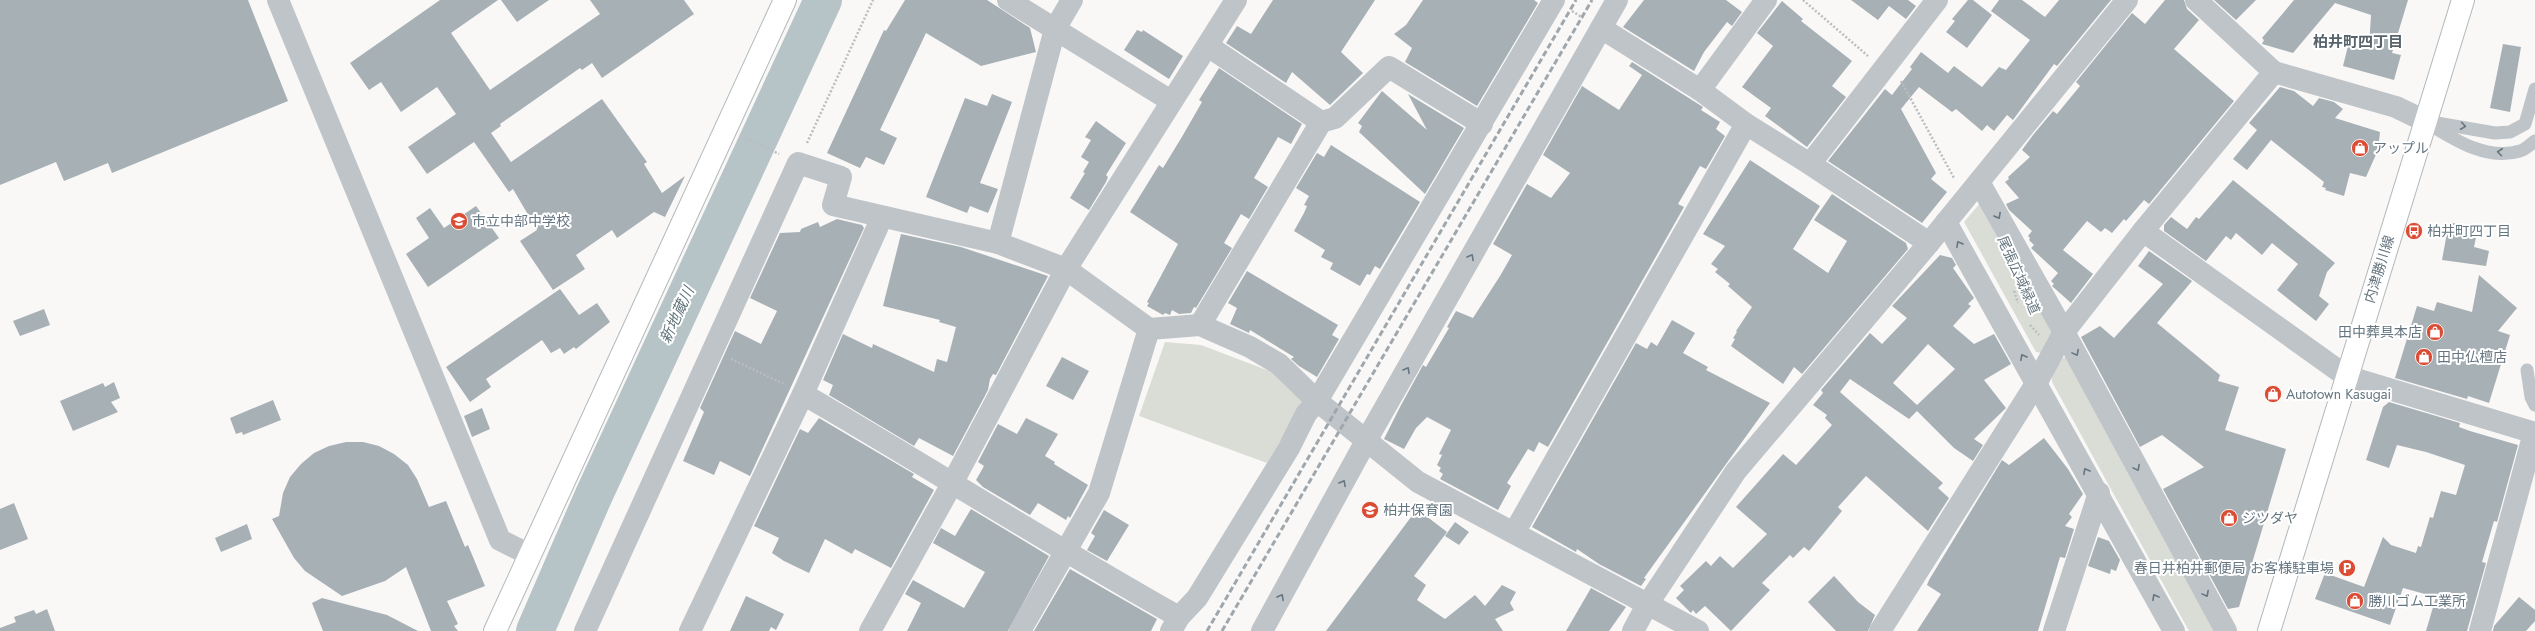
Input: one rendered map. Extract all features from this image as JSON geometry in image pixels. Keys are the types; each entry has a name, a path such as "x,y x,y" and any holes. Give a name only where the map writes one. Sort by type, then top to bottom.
{"street":[{"path":"278,0 500,540 530,555"},
{"path":"495,631 730,131 785,0"},
{"path":"1008,0 1171,102"},
{"path":"998,242 1055,29 1072,0"},
{"path":"870,631 953,482 1066,269 1236,0"},
{"path":"803,394 953,482 1175,624 1197,598 1289,448 1306,414 1317,401 1482,124 1553,0"},
{"path":"1262,631 1366,441 1617,0"},
{"path":"1700,90 1766,0"},
{"path":"1810,164 1937,0"},
{"path":"1633,631 1647,605 1736,471 1929,243 2127,0"},
{"path":"2196,0 2274,72 2396,107 2424,121"},
{"name":"内津勝川線","path":"2269,631 2424,121 2463,0"},
{"path":"1601,28 1700,90 1746,124 1810,164 1929,243"},
{"path":"1208,46 1320,122"},
{"path":"1200,325 1320,122 1335,118 1389,67 1482,124"},
{"path":"1880,631 2037,382 2064,332 2143,231 2274,72"},
{"path":"1514,533 1746,124"},
{"path":"584,631 712,350 792,160 841,177 833,206 998,242 1066,269 1149,329 1200,325 1250,347 1280,364 1317,401 1418,482 1698,631"},
{"path":"1979,182 2064,332 2226,631"},
{"path":"690,631 803,394 882,217"},
{"path":"1946,222 2099,493 2174,631"},
{"path":"2143,231 2346,376 2535,433 2480,631"},
{"path":"1020,631 1066,554 1099,493 1149,329"},
{"path":"2054,631 2099,493"}],"lane":[{"path":"2424,121 2495,133 2510,132 2525,124 2535,89"},
{"path":"2424,121 2466,147 2504,154 2521,151 2535,141"},
{"path":"2527,370 2531,397 2535,405"}],"path":[{"path":"730,131 792,160 873,0"},
{"path":"1553,0 1601,28"},
{"path":"1802,0 1865,54 1902,81 1965,199"},
{"name":"尾張広域緑道","path":"2013,288 2020,308"},
{"name":"尾張広域緑道","path":"2027,321 2052,355"},
{"path":"712,350 803,394"}],"shaded area":[{"path":"1982,201 2052,329 2052,337 2042,353 2036,352 1964,222"},
{"path":"1165,342 1201,345 1280,375 1304,402 1267,463 1139,416"},
{"path":"2069,357 2215,631 2189,631 2052,382 2052,373 2062,358"}],"building":[{"path":"0,0 248,0 288,101 112,173 108,163 64,181 56,162 0,185"},
{"path":"440,0 498,0 451,33 490,90 600,14 590,0 684,0 694,14 602,78 592,63 582,70 580,68 500,124 501,126 491,133 511,162 602,99 647,162 644,164 662,193 685,176 665,217 654,212 617,238 612,230 576,255 585,269 553,290 520,241 537,230 513,189 509,192 474,142 427,174 408,147 456,114 437,87 401,112 381,82 369,90 350,63"},
{"path":"501,0 549,0 517,22"},
{"path":"905,0 987,0 1030,28 1036,52 981,66 926,33 880,130 897,138 884,165 866,157 860,168 827,153 884,30 886,31"},
{"path":"1273,0 1375,0 1341,52 1363,73 1330,105 1292,72 1286,83 1226,43 1237,26 1251,34"},
{"path":"1423,0 1534,0 1538,3 1477,106 1405,62 1412,48 1394,34 1406,25"},
{"path":"1644,0 1726,0 1742,12 1732,26 1727,22 1704,52 1694,71 1623,27"},
{"path":"1851,0 1908,0 1916,6 1906,19 1889,6 1878,20"},
{"path":"1968,0 1973,0 1992,15 1967,48 1946,32 1955,21 1952,19"},
{"path":"1999,0 2022,0 2045,17 2059,0 2111,0 2057,66 2054,64 2013,120 2007,115 1994,131 1987,125 1982,131 1956,109 1952,112 1919,87 1901,109 1936,173 1931,179 1947,192 1922,223 1828,161 1885,89 1892,95 1912,69 1910,67 1921,52 1948,73 1954,66 1982,87 1999,67 2006,70 2030,40 1991,11"},
{"path":"2165,0 2184,0 2187,9 2199,20 2174,49 2234,101 2149,204 2144,200 2126,221 2124,219 2112,233 2105,228 2101,232 2087,221 2063,250 2093,274 2071,303 2052,286 2054,284 2051,281 2058,273 2031,248 2034,245 2029,240 2030,238 2028,236 2032,231 2009,210 2006,204 2019,198 2005,182 2009,179 2008,177 2030,157 2022,150 2033,135 2053,111 2057,114 2080,86 2076,82 2132,13 2145,24"},
{"path":"2214,0 2256,0 2236,20"},
{"path":"2294,0 2408,0 2392,53 2401,55 2394,80 2343,66 2349,42 2369,47 2371,15 2335,3 2293,53 2262,44 2264,40 2262,38"},
{"path":"1782,1 1803,19 1801,21 1852,61 1832,86 1846,97 1807,147 1765,116 1771,108 1742,87 1773,46 1757,33"},
{"path":"1137,30 1142,32 1143,30 1183,56 1169,79 1124,50"},
{"path":"2503,44 2521,47 2510,112 2490,108"},
{"path":"1632,62 1703,107 1701,110 1720,122 1716,129 1725,136 1706,169 1700,166 1678,204 1684,207 1548,447 1539,442 1534,452 1528,449 1507,483 1511,486 1498,510 1440,479 1443,474 1439,471 1441,468 1437,465 1442,455 1439,454 1451,430 1427,417 1416,428 1404,449 1384,439 1423,365 1426,367 1449,328 1447,327 1456,311 1473,318 1512,255 1493,244 1527,184 1551,198 1570,173 1543,155 1582,86 1619,110 1642,75 1629,66"},
{"path":"1219,68 1302,124 1291,144 1278,137 1254,178 1268,187 1249,219 1241,214 1224,243 1232,248 1196,308 1194,307 1191,313 1179,314 1172,310 1170,315 1165,313 1163,315 1147,306 1149,303 1147,302 1178,244 1130,212 1159,165 1163,168 1202,102 1199,100"},
{"path":"2280,87 2294,91 2313,106 2319,98 2334,102 2343,109 2335,118 2380,132 2378,150 2366,177 2350,173 2344,196 2325,190 2326,188 2322,187 2324,182 2271,140 2247,170 2233,159 2257,130 2249,123"},
{"path":"1382,91 1427,130 1408,94 1464,128 1425,194 1359,132 1362,126 1358,123"},
{"path":"992,94 1012,102 980,183 998,189 988,213 970,206 967,213 926,197 965,98 987,106"},
{"path":"1096,121 1126,143 1106,175 1108,177 1106,182 1089,210 1070,198 1085,173 1083,172 1089,162 1081,157 1091,140 1085,137"},
{"path":"1331,145 1420,202 1380,269 1375,266 1370,275 1367,274 1360,286 1330,269 1333,263 1321,257 1325,250 1294,231 1307,206 1304,205 1309,196 1296,188 1317,153 1324,157"},
{"path":"1750,160 1820,206 1793,249 1828,273 1847,241 1814,220 1832,194 1906,243 1908,249 1802,374 1794,367 1783,384 1731,346 1735,339 1733,338 1737,332 1736,331 1752,307 1728,286 1730,284 1715,272 1718,269 1711,264 1725,246 1703,234"},
{"path":"2233,180 2335,263 2327,272 2319,296 2329,304 2316,321 2277,290 2298,264 2272,243 2262,255 2236,233 2231,240 2226,236 2206,261 2164,231 2164,225 2171,217 2187,229 2196,217 2199,219"},
{"path":"476,206 499,238 428,287 406,254 429,238 416,218 430,208 444,228"},
{"path":"837,219 862,225 864,228 750,476 720,461 714,475 683,461 704,412 700,408 735,331 761,344 777,311 750,298 780,233 800,232 801,229 818,222 820,227"},
{"path":"2449,222 2478,228 2474,247 2489,251 2486,266 2442,260"},
{"path":"901,234 961,247 1048,276 996,375 993,374 990,379 988,390 953,456 919,438 914,446 829,395 833,385 823,380 843,334 872,348 873,344 934,372 937,359 947,362 956,327 939,322 940,320 883,306"},
{"path":"2149,251 2192,281 2157,323 2220,375 2218,381 2239,387 2225,430 2286,449 2239,607 2228,609 2163,489 2204,467 2162,435 2140,447 2081,337 2100,326 2114,338 2163,284 2138,266"},
{"path":"1940,255 1952,258 1956,265 1953,268 1974,298 1968,304 1971,306 1953,326 1974,344 1994,334 2011,364 1984,380 2006,408 1974,439 1983,445 1973,461 1954,448 1917,411 1909,419 1850,379 1840,392 1943,483 1938,488 1949,498 1928,531 1866,476 1838,507 1842,511 1809,551 1804,547 1793,558 1790,555 1762,583 1770,590 1731,631 1705,606 1696,614 1693,610 1691,613 1676,598 1684,590 1680,586 1706,561 1711,566 1720,556 1733,568 1767,534 1736,507 1783,454 1796,465 1832,425 1825,418 1827,415 1813,405 1823,393 1821,390 1870,333 1882,344 1907,318 1892,306","holes":["1928,344 1955,369 1917,405 1893,383"]},
{"path":"1247,271 1338,325 1332,335 1339,339 1317,377 1299,366 1291,359 1294,357 1250,330 1249,333 1230,324 1237,308 1228,303"},
{"path":"2479,275 2517,308 2498,331 2510,335 2489,403 2468,396 2467,399 2395,378 2417,306 2434,311 2437,302 2472,312"},
{"path":"560,289 579,315 597,303 610,322 576,349 574,347 564,354 560,348 551,353 542,340 486,379 491,387 470,402 446,367"},
{"path":"44,309 50,325 20,336 13,321"},
{"path":"1672,320 1695,333 1683,353 1708,367 1706,370 1770,403 1644,578 1646,579 1641,586 1599,564 1577,549 1576,552 1532,527 1636,343 1647,349 1651,342 1657,346"},
{"path":"1062,357 1089,371 1073,400 1046,386"},
{"path":"114,382 120,398 111,402 118,412 73,431 60,401 103,383 105,387"},
{"path":"273,400 281,420 243,435 242,432 236,434 230,418"},
{"path":"2389,402 2460,423 2459,427 2518,445 2497,522 2494,521 2482,562 2486,563 2467,631 2426,631 2436,597 2403,588 2390,625 2315,599 2325,573 2364,587 2383,537 2391,545 2416,553 2418,546 2421,547 2430,517 2433,518 2441,491 2456,495 2465,465 2426,452 2397,445 2389,468 2366,460 2383,407"},
{"path":"482,408 490,429 472,437 464,416"},
{"path":"819,418 914,474 912,477 934,490 891,568 855,549 852,554 825,539 809,573 784,561 772,553 779,538 754,526 800,429 808,433"},
{"path":"1026,418 1058,434 1045,456 1055,462 1054,464 1088,485 1070,518 1068,516 1066,520 1038,503 1030,515 983,487 976,480 984,466 978,462 998,424 1017,434"},
{"path":"2044,438 2068,469 2083,494 2069,514 2072,517 2065,526 2074,529 2065,558 2060,557 2038,631 1917,631 1941,594 1927,585 1929,580 2002,460 2009,465"},
{"path":"346,442 363,442 379,446 394,454 408,465 417,479 429,507 446,501 465,547 468,545 485,586 447,601 458,624 454,626 458,631 431,631 406,567 385,581 342,596 305,571 294,558 272,519 279,516 283,493 290,477 301,464 314,453 329,446"},
{"path":"14,503 28,539 0,550 0,509"},
{"path":"971,509 1049,556 1008,631 907,631 921,603 905,594 913,580 964,608 985,572 933,543 941,528 955,536"},
{"path":"1417,509 1447,532 1414,576 1426,585 1417,600 1445,619 1475,595 1485,606 1502,585 1516,592 1510,603 1514,610 1495,619 1503,631 1326,631"},
{"path":"1104,510 1129,525 1107,561 1087,550 1095,536 1091,533"},
{"path":"1455,522 1469,532 1459,545 1445,536"},
{"path":"247,524 252,539 221,552 215,538"},
{"path":"2098,537 2109,541 2120,560 2116,571 2111,569 2110,574 2088,566"},
{"path":"1070,569 1157,619 1151,631 1034,631"},
{"path":"1834,576 1858,602 1875,615 1868,631 1836,631 1808,602"},
{"path":"1591,588 1626,607 1609,631 1566,631"},
{"path":"746,596 784,614 776,630 771,627 769,631 730,631"},
{"path":"2519,597 2535,610 2535,621 2526,631 2493,631 2494,626"},
{"path":"322,598 387,615 418,631 323,631 312,603"},
{"path":"47,609 55,631 0,631 0,628 16,622 14,617 34,610 36,614"}],"waterway":[{"name":"新地蔵川","path":"535,631 593,497 823,0"}],"railway":[{"path":"1207,631 1576,0"},
{"path":"1222,631 1592,0"}],"place":[{"name":"アップル","path":"2360,148"},
{"name":"市立中部中学校","path":"459,221"},
{"name":"柏井町四丁目","path":"2414,231"},
{"name":"田中葬具本店","path":"2435,332"},
{"name":"田中仏檀店","path":"2424,357"},
{"name":"Autotown Kasugai","path":"2273,394"},
{"name":"柏井保育園","path":"1370,510"},
{"name":"ジツダヤ","path":"2229,518"},
{"name":"春日井柏井郵便局 お客様駐車場","path":"2347,568"},
{"name":"勝川ゴム工業所","path":"2355,601"}],"district":[{"name":"柏井町四丁目","path":"2358,42"}]}
